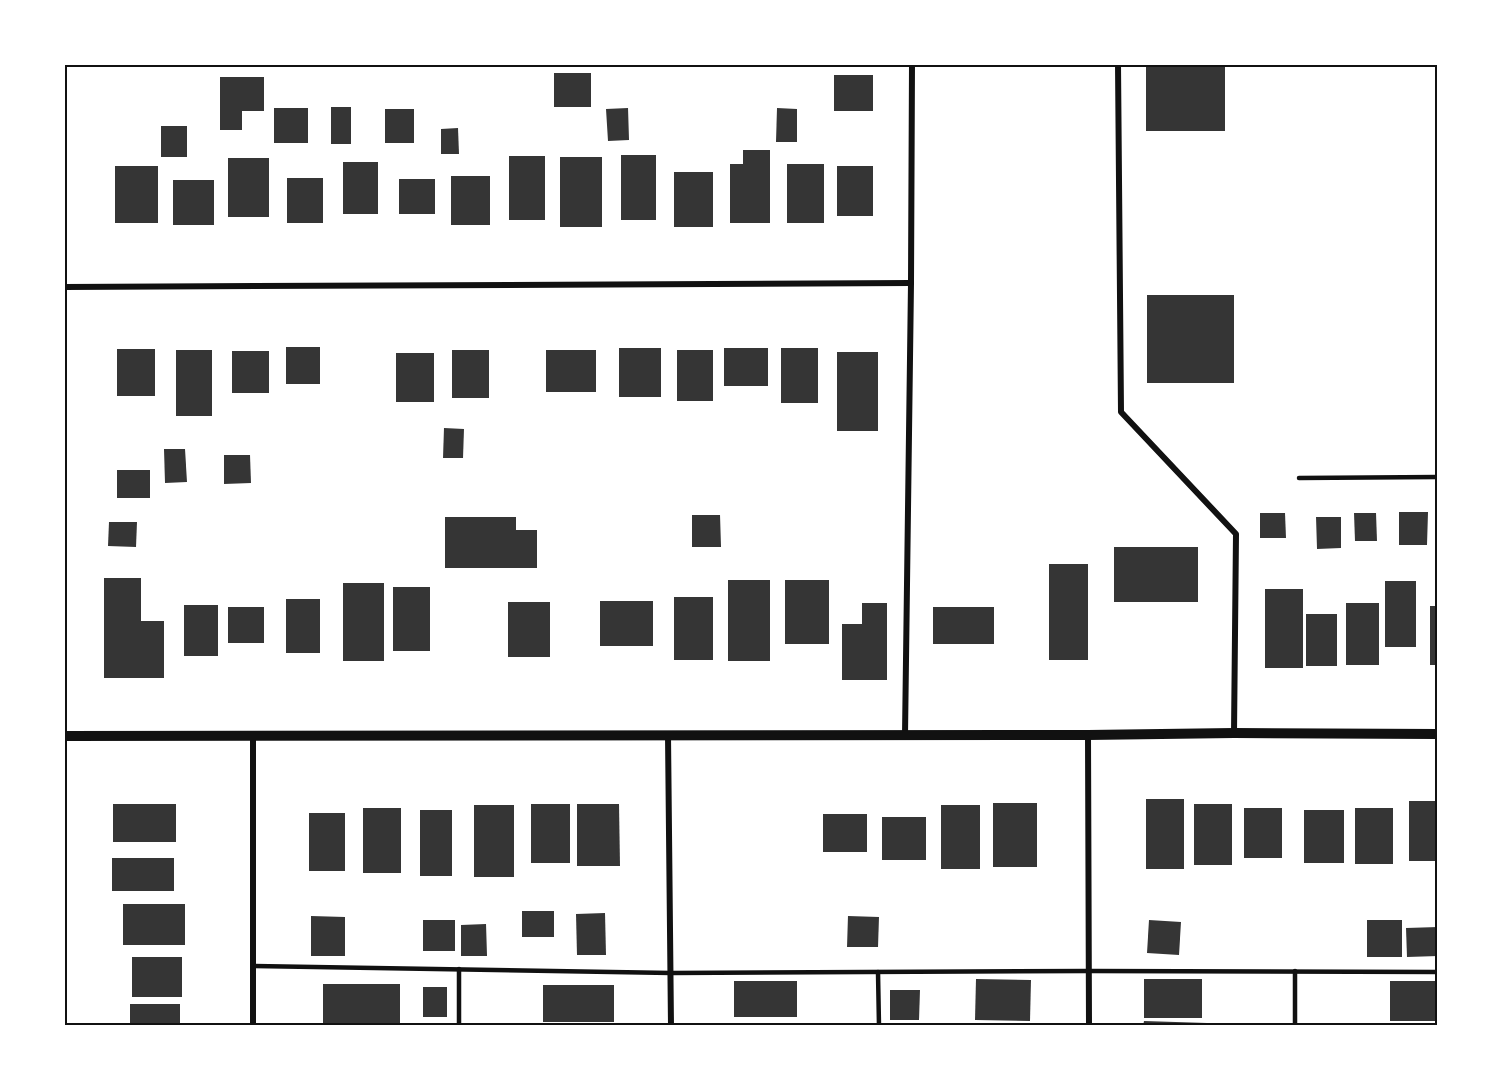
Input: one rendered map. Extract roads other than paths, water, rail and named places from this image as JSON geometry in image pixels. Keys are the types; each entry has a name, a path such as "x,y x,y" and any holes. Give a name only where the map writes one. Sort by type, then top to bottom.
{"street":[{"path":"905,735 912,64"},
{"path":"1118,64 1122,412 1236,534 1234,733"},
{"path":"64,287 911,283"},
{"path":"64,736 1437,734"},
{"path":"253,1026 254,735"},
{"path":"668,735 671,1026"},
{"path":"1088,735 1089,1026"}],"lane":[{"path":"1299,478 1437,477"},
{"path":"253,966 671,973 1437,972"},
{"path":"459,969 459,1026"},
{"path":"1294,971 1295,1026"},
{"path":"878,972 879,1026"}]}
